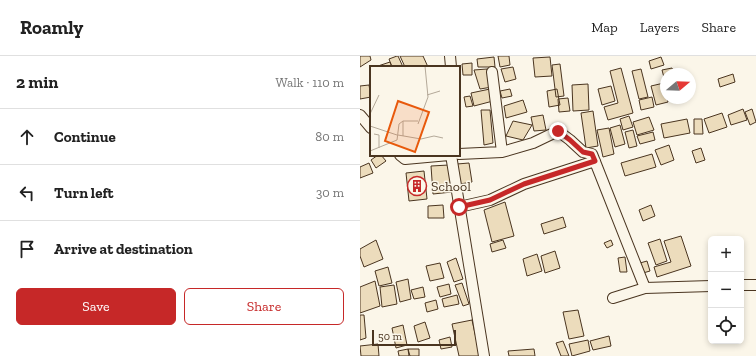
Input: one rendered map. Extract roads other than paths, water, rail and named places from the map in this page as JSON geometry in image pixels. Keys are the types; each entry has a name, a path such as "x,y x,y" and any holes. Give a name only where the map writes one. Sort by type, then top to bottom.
{"street":[{"path":"450,56 451,66"},
{"path":"492,72 502,152"},
{"path":"360,115 370,127"},
{"path":"460,154 502,152 533,143 558,131 583,152 592,154 645,288"},
{"path":"401,156 405,159 439,156"},
{"path":"450,156 484,356"},
{"path":"459,207 490,200 524,184 595,161"},
{"path":"744,286 756,285"},
{"path":"613,298 645,288 708,286"}],"place":[{"name":"School","path":"417,186"}]}
